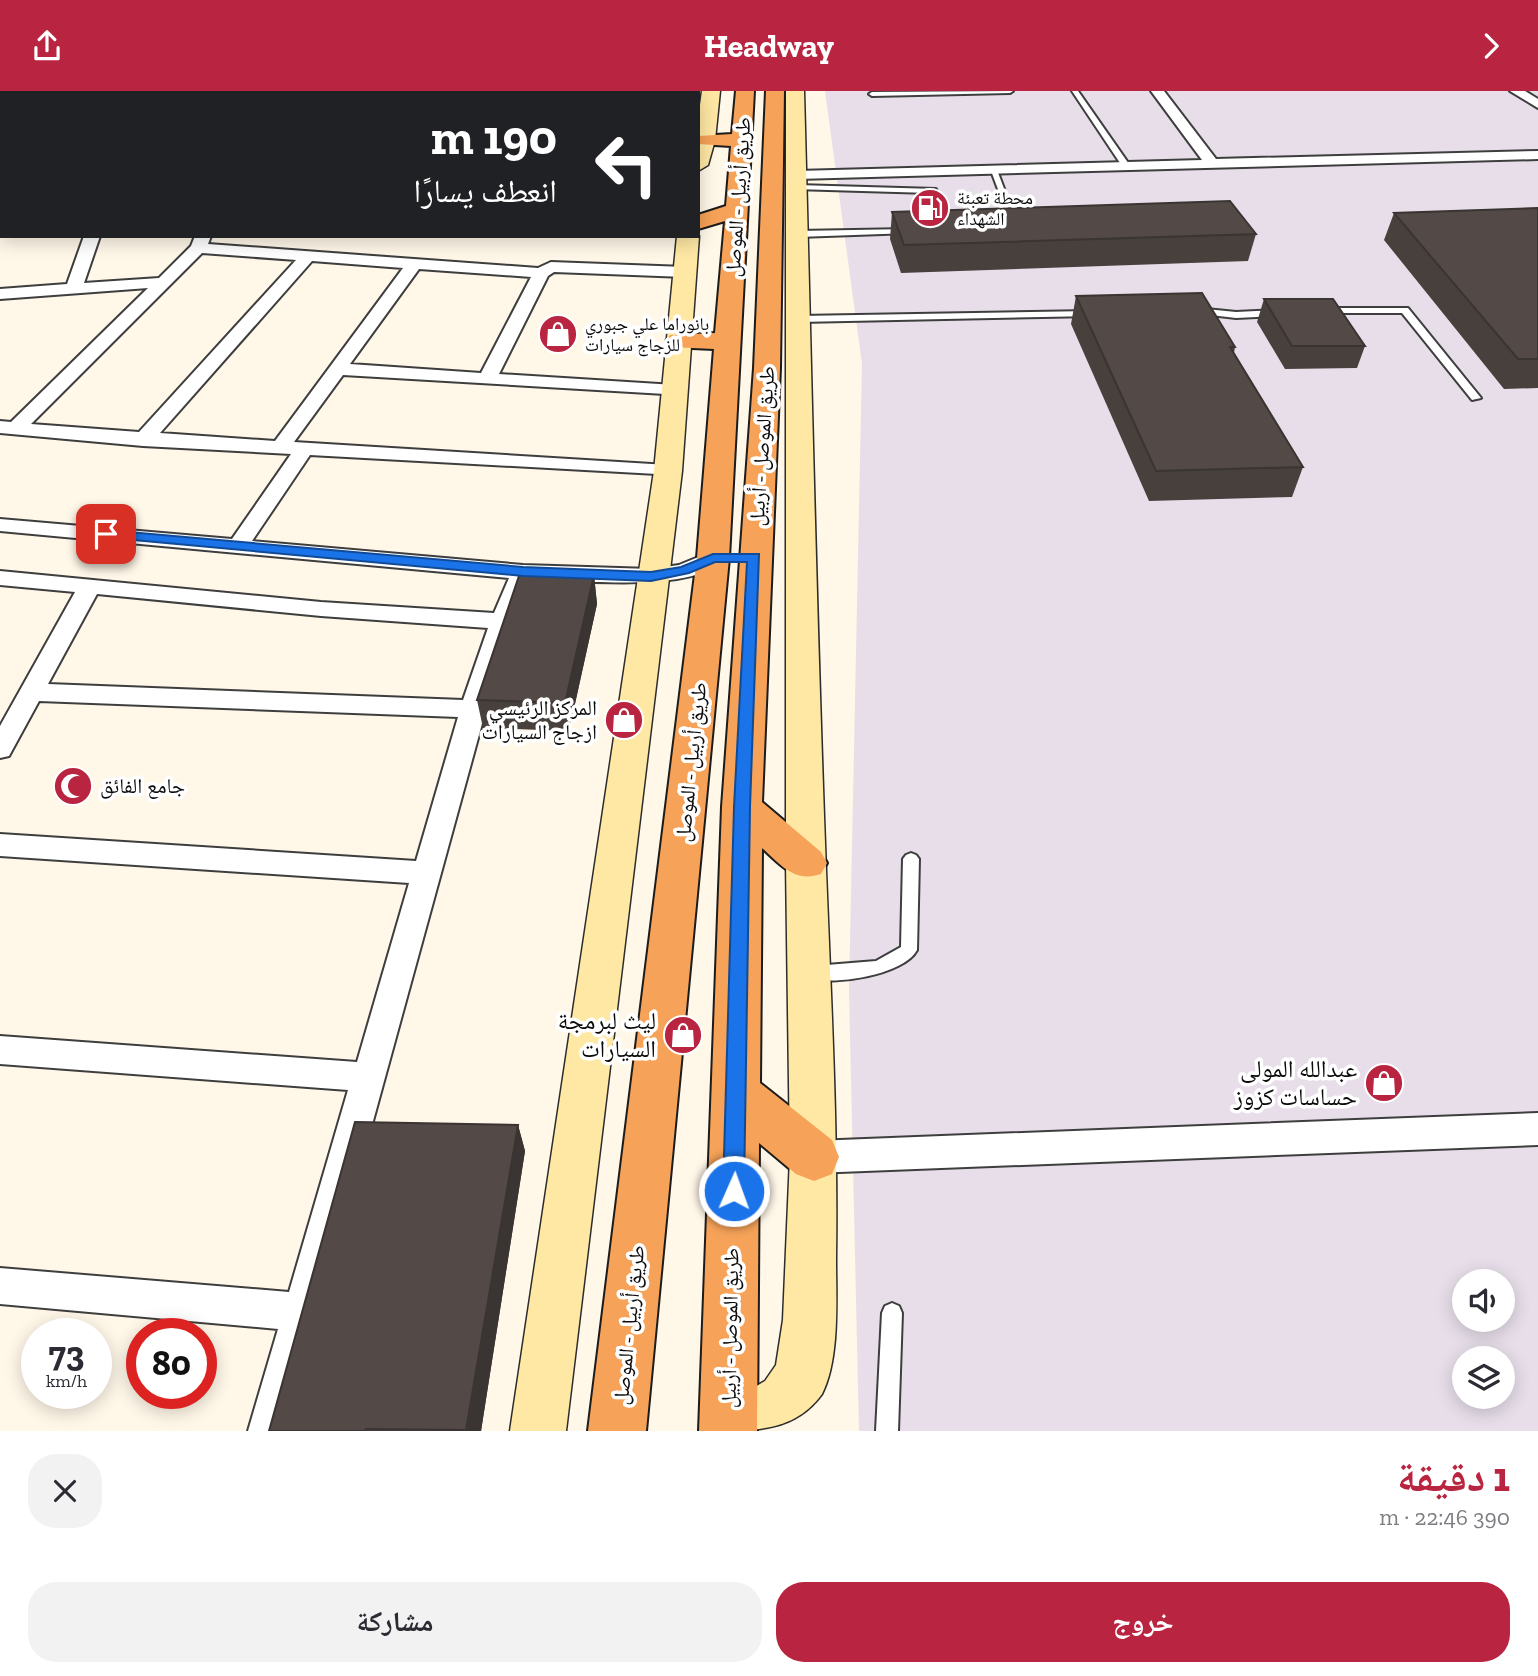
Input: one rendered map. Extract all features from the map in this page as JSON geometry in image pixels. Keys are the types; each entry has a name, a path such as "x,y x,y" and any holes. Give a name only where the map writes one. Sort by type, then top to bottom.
{"highway":[{"name":"طريق أربيل - الموصل","path":"617,1431 734,558 729,341 744,91"},
{"name":"طريق الموصل - أربيل","path":"728,1431 742,807 734,558 767,368 785,92"},
{"path":"705,140 743,140"},
{"path":"700,221 739,209"},
{"path":"700,237 735,253"},
{"path":"767,368 799,319"},
{"path":"679,341 729,341"},
{"path":"742,807 806,863"},
{"path":"736,1093 814,1157"}],"main road":[{"path":"700,158 705,140 710,91"},
{"path":"736,1431 784,1400 802,1376 809,1329 814,1157 806,863 797,181 785,92"},
{"path":"538,1431 651,576 668,471 686,254"}],"street":[{"path":"1157,91 1213,165"},
{"path":"1516,91 1538,104"},
{"path":"797,181 993,170 1538,155"},
{"path":"74,289 91,238"},
{"path":"8,428 166,282 201,242 308,256 541,273"},
{"path":"488,378 541,273 551,267 686,254"},
{"path":"143,440 308,256"},
{"path":"282,445 415,264"},
{"path":"0,294 166,282"},
{"path":"338,369 675,391"},
{"path":"8,428 143,440 282,445 668,471"},
{"path":"238,546 305,448"},
{"path":"0,525 523,572 651,576 684,571 734,558"},
{"path":"268,1431 472,709 502,621 523,572"},
{"path":"0,578 89,588 502,621"},
{"path":"0,749 18,703 89,588"},
{"path":"18,703 472,709"},
{"path":"0,845 426,873"},
{"path":"0,1050 368,1077"},
{"path":"814,1157 1538,1129"},
{"path":"0,1286 302,1312"}],"lane":[{"path":"873,94 1010,91"},
{"path":"1075,91 1127,167"},
{"path":"993,170 1017,229 1005,229"},
{"path":"797,181 933,191 944,230"},
{"path":"930,231 956,230"},
{"path":"798,234 917,231"},
{"path":"1319,312 1405,310 1476,398"},
{"path":"1185,312 1236,315 1291,313"},
{"path":"799,319 1103,314"},
{"path":"809,973 870,970 895,964 909,950 911,859"},
{"path":"887,1431 892,1313"}],"shaded area":[{"path":"825,91 1538,91 1538,1431 859,1431 849,991 862,364"}],"building":[{"path":"1230,201 1256,234 904,245 892,212"},
{"path":"1538,208 1538,359 1518,359 1394,213"},
{"path":"1202,293 1235,347 1230,347 1303,467 1156,471 1076,296"},
{"path":"1264,299 1333,299 1365,346 1292,346"},
{"path":"520,573 594,575 565,703 477,700"},
{"path":"355,1122 518,1125 466,1430 269,1431"}],"place":[{"name":"محطة تعبئة الشهداء","path":"930,208"},
{"name":"بانوراما علي جبوري للزجاج سيارات","path":"558,334"},
{"name":"المركز الرئيسي ازجاج السيارات","path":"624,720"},
{"name":"جامع الفائق","path":"73,786"},
{"name":"ليث لبرمجة السيارات","path":"683,1035"},
{"name":"عبدالله المولى حساسات كزوز","path":"1384,1083"}],"route":[{"path":"106,534 523,572 668,575 713,558 754,557 742,807 734,1191"}]}
